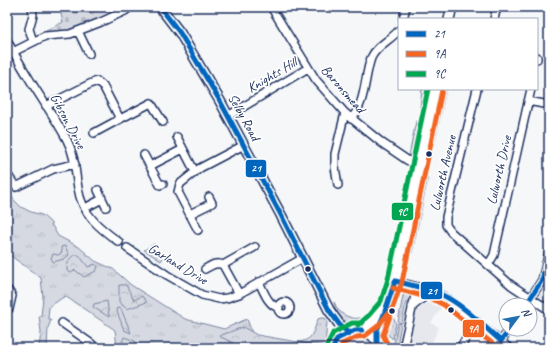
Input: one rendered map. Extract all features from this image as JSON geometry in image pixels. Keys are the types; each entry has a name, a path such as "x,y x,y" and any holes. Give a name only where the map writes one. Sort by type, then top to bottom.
{"main road":[{"name":"Selby Road","path":"160,7 190,51 228,116 329,310 339,324 348,332"},
{"path":"449,18 452,7"},
{"path":"379,344 377,330 395,281 435,90"},
{"path":"362,330 373,321 387,304"},
{"name":"Selby Road","path":"329,310 336,339"},
{"path":"334,348 336,339 355,330 362,330 371,334 379,344"}],"street":[{"path":"32,7 29,29 33,41"},
{"path":"10,53 45,36 70,34 78,31 125,11 130,7"},
{"name":"Baronsmead","path":"270,7 308,68 327,94 345,114 382,143 407,160 419,166"},
{"path":"403,18 406,7"},
{"path":"494,18 497,7"},
{"path":"78,31 89,54"},
{"path":"351,119 356,114 360,106 373,56 380,47 398,31"},
{"name":"Gibson Drive","path":"7,40 10,53 46,106 67,141 75,164 78,188 85,208 99,228 119,242"},
{"name":"Knights Hill","path":"228,116 308,68"},
{"path":"46,106 92,82 97,81 104,86 120,119"},
{"name":"Lulworth Avenue","path":"477,90 446,225 451,232 488,265 511,285 529,297"},
{"name":"Lulworth Drive","path":"488,265 494,255 531,90"},
{"path":"528,101 549,105"},
{"path":"94,133 151,104 163,122"},
{"path":"338,185 335,167 335,154 345,114"},
{"path":"177,137 195,172"},
{"path":"198,230 178,189 180,184 195,172 244,145"},
{"path":"150,166 183,149"},
{"path":"144,155 160,185 163,184"},
{"path":"7,174 16,188 53,169 75,164"},
{"path":"98,190 106,206"},
{"path":"190,214 212,203 209,197"},
{"path":"85,208 102,199"},
{"path":"223,265 255,247"},
{"name":"Garland Drive","path":"127,248 167,275 202,295 219,299 239,294 303,258"},
{"path":"531,297 542,280 549,252"},
{"path":"205,269 212,264 218,263 223,265 239,294"},
{"path":"395,281 426,289 448,299 509,348"},
{"path":"259,282 268,300 278,308"},
{"path":"403,348 417,287"},
{"path":"7,289 12,296 9,309"},
{"path":"412,307 423,298 426,289"},
{"name":"Lulworth Avenue","path":"538,303 549,310"},
{"path":"460,348 477,321"},
{"path":"62,323 92,344 93,348"},
{"path":"501,341 504,337"}],"shaded area":[{"path":"549,270 549,306 539,301 537,295 538,289 542,288"},
{"path":"428,303 442,307 431,323 439,327 430,347 410,343 417,309"}],"green space":[{"path":"59,7 80,7 82,11 85,10 86,13 95,10 94,7 122,7 125,11 70,34 49,36 46,31 63,22"},
{"path":"422,90 429,90 424,108 420,107"},
{"path":"438,90 446,90 435,141 430,140 431,123"},
{"path":"416,121 419,122 416,135 418,140 417,148 415,155 409,156"},
{"path":"421,175 428,177 412,253 403,256"},
{"path":"7,191 21,207 42,215 50,222 58,236 79,247 95,261 113,269 131,285 185,319 224,329 247,319 252,333 243,328 220,336 235,344 228,348 138,348 134,341 121,345 122,348 117,348 115,330 65,296 49,307 48,318 51,320 48,328 47,348 39,348 41,332 39,316 41,316 43,297 41,278 7,253"},
{"path":"154,244 163,258 161,261 144,250"},
{"path":"65,246 69,255 64,259 53,262 51,258 53,254 58,255 62,253 61,247"},
{"path":"74,255 79,255 88,267 95,264 98,267 96,271 84,277 75,270 71,273 67,271 68,262"},
{"path":"119,285 126,285 134,300 142,296 147,302 127,309 119,302"},
{"path":"404,291 411,293 410,302 406,302 402,323 398,322"},
{"path":"107,301 109,317 93,307 94,304"},
{"path":"334,302 338,310 342,313 349,317 358,318 366,315 377,302 367,318 361,322 350,323 341,318 335,308"},
{"path":"116,309 121,309 131,333 124,330"},
{"path":"391,314 396,323 393,339 381,329"},
{"path":"325,318 327,321 325,348 296,342 309,338 313,333 318,319"},
{"path":"398,323 401,324 398,340 403,342 401,348 393,348"},
{"path":"243,327 257,335 321,346 322,348 228,348 235,344 219,336"},
{"path":"354,336 366,339 371,342 375,348 338,348 345,340"},
{"path":"124,337 135,341 138,348 122,348 121,345"}],"transit line":[{"name":"21","path":"160,7 180,33 220,101 281,215 329,310 347,332"},
{"name":"9C","path":"358,325 381,301 388,279 428,90"},
{"name":"9A","path":"341,348 342,344 357,337 365,336 378,326 393,307 402,282 442,90"},
{"name":"21","path":"531,297 542,280 549,252"},
{"name":"21","path":"377,341 377,330 395,281 429,290 448,298 472,315 501,341 504,337"},
{"name":"9A","path":"393,288 430,298 444,305 498,348"},
{"name":"9A","path":"388,345 383,335 392,311"},
{"name":"9C","path":"327,345 333,333 352,323 362,323"},
{"name":"21","path":"333,348 337,339 355,330 362,330"}]}
